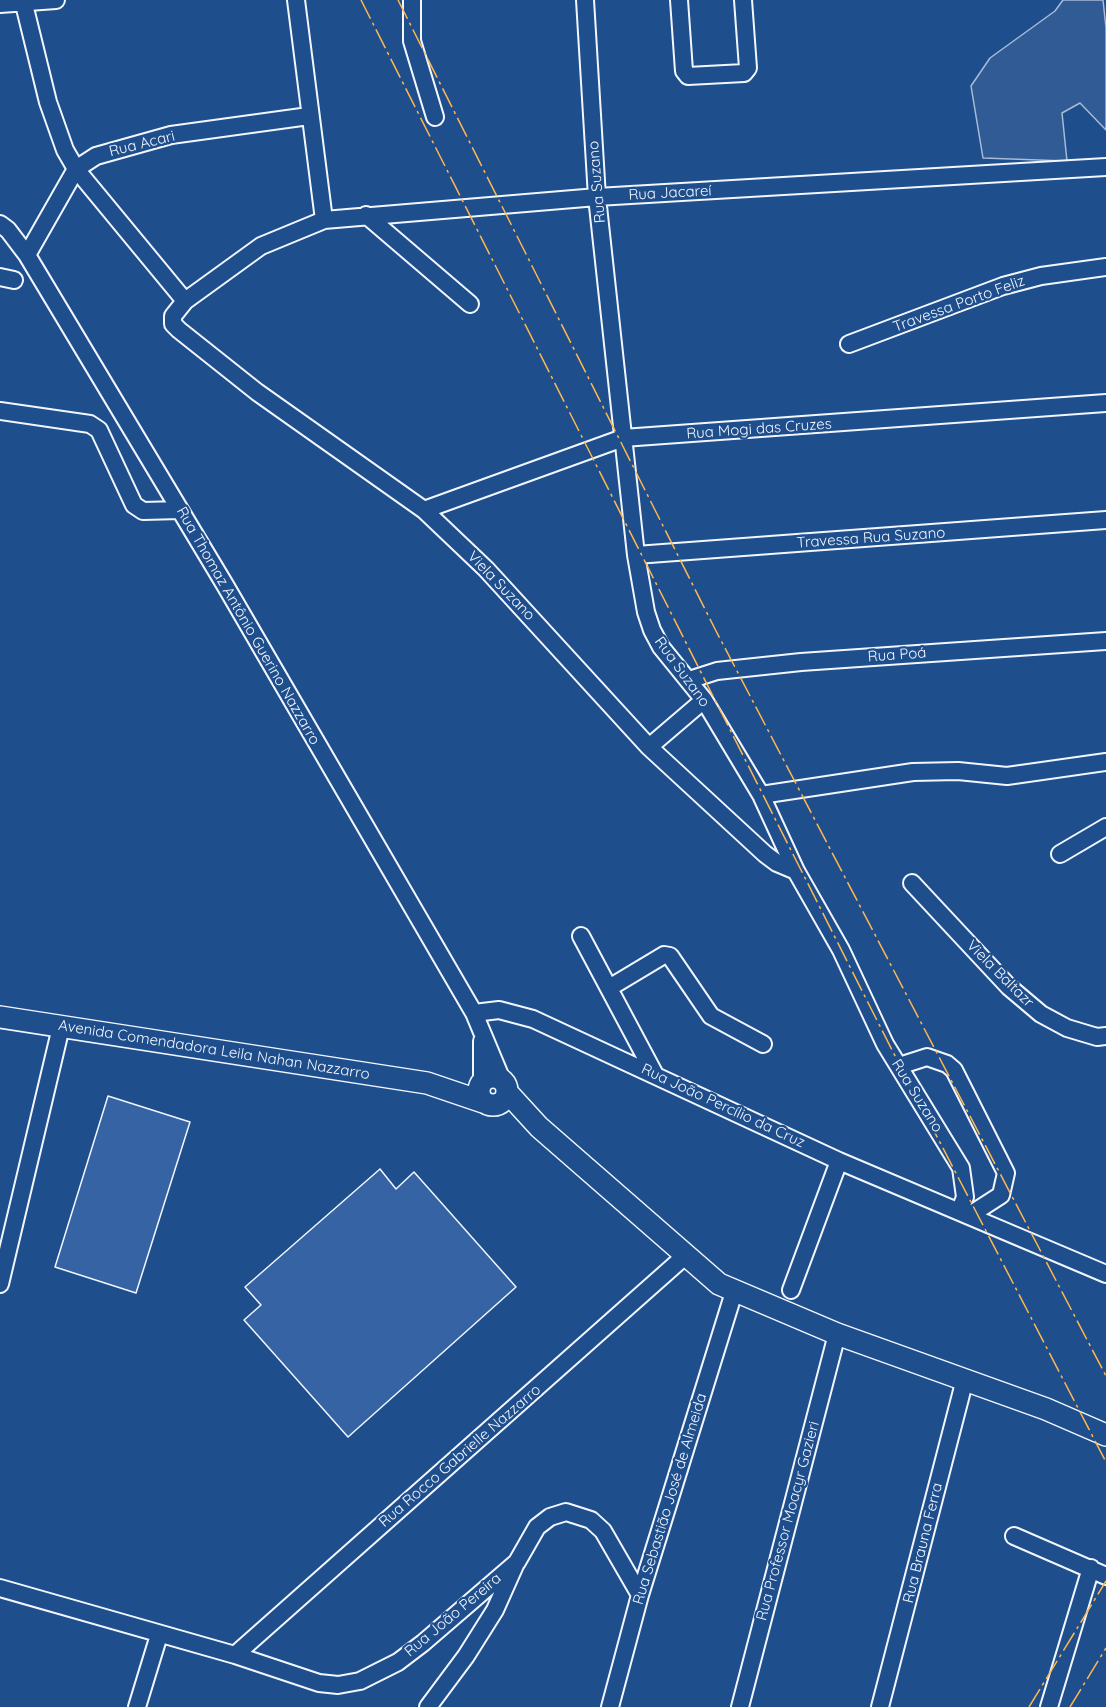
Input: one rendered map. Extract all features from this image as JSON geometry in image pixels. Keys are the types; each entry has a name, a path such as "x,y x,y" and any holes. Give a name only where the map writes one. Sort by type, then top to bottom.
{"main road":[{"name":"Avenida Comendadora Leila Nahan Nazzarro","path":"0,1017 491,1091 539,1127 706,1276 734,1292 837,1334 965,1379 1106,1435"}],"street":[{"path":"0,4 56,0"},
{"path":"296,0 324,220"},
{"path":"412,0 412,41 435,117"},
{"name":"Rua Suzano","path":"585,0 597,197 636,555 652,630 661,647 704,700 761,795 796,871 836,941 885,1044 961,1168 965,1213"},
{"path":"679,0 684,71 688,76 744,73 748,68 742,0"},
{"path":"23,1 48,102 65,150 76,169 185,301"},
{"name":"Rua Acari","path":"76,169 96,156 171,135 309,116"},
{"name":"Rua Jacareí","path":"185,301 261,246 324,220 597,197 1106,167"},
{"path":"27,255 76,169"},
{"path":"366,215 470,304"},
{"name":"Rua Thomaz Antônio Guerino Nazzarro","path":"0,224 8,230 27,255 180,510 474,1013 482,1038 491,1091"},
{"name":"Travessa Porto Feliz","path":"849,344 1003,286 1041,276 1106,267"},
{"name":"Viela Suzano","path":"185,301 173,316 173,324 179,330 266,398 424,510 486,569 649,747 765,854 777,863 796,871"},
{"name":"Rua Mogi das Cruzes","path":"424,510 623,438 1106,403"},
{"path":"0,411 90,424 99,430 134,505 143,511 180,510"},
{"name":"Travessa Rua Suzano","path":"636,555 1106,520"},
{"name":"Rua Poá","path":"689,680 717,671 801,662 1106,641"},
{"path":"649,747 704,700"},
{"path":"761,795 913,772 958,771 1007,776 1106,762"},
{"path":"1060,854 1106,827"},
{"name":"Viela Baltazr","path":"912,883 1010,987 1041,1014 1066,1028 1097,1037 1106,1036"},
{"path":"581,936 654,1073"},
{"path":"609,988 664,956 670,956 711,1016 763,1044"},
{"name":"Rua João Percílio da Cruz","path":"474,1013 499,1010 515,1012 654,1073 839,1161 1106,1274"},
{"path":"0,1284 61,1027"},
{"path":"898,1066 927,1057 947,1064 954,1070 1006,1173 1007,1180 1001,1195 965,1213"},
{"path":"791,1290 839,1161"},
{"name":"Rua Rocco Gabrielle Nazzarro","path":"235,1655 685,1256"},
{"name":"Rua Sebastião José de Almeida","path":"610,1707 640,1594 734,1292"},
{"name":"Rua Professor Moacyr Gazieri","path":"740,1707 837,1334"},
{"name":"Rua Brauna Ferra","path":"879,1707 965,1379"},
{"name":"Rua João Pereira","path":"0,1588 235,1655 319,1683 338,1685 360,1681 398,1662 423,1643 517,1562 537,1527 550,1516 566,1512 580,1514 603,1531 640,1594"},
{"path":"1014,1536 1098,1572 1049,1707"},
{"path":"428,1707 466,1656 495,1610 517,1562"},
{"path":"137,1707 159,1635"}],"shaded area":[{"path":"1063,0 1103,0 1106,28 1106,130 1080,103 1062,113 1067,161 983,158 971,86 990,58 1055,11"}],"building":[{"path":"108,1096 190,1122 136,1293 55,1267"},
{"path":"380,1169 396,1189 414,1172 516,1287 348,1437 244,1320 261,1305 245,1287"}],"power":[{"path":"361,0 892,1050 1106,1462"},
{"path":"398,0 715,629 1106,1376"},
{"path":"1029,1707 1106,1581"},
{"path":"1070,1707 1106,1648"}]}
